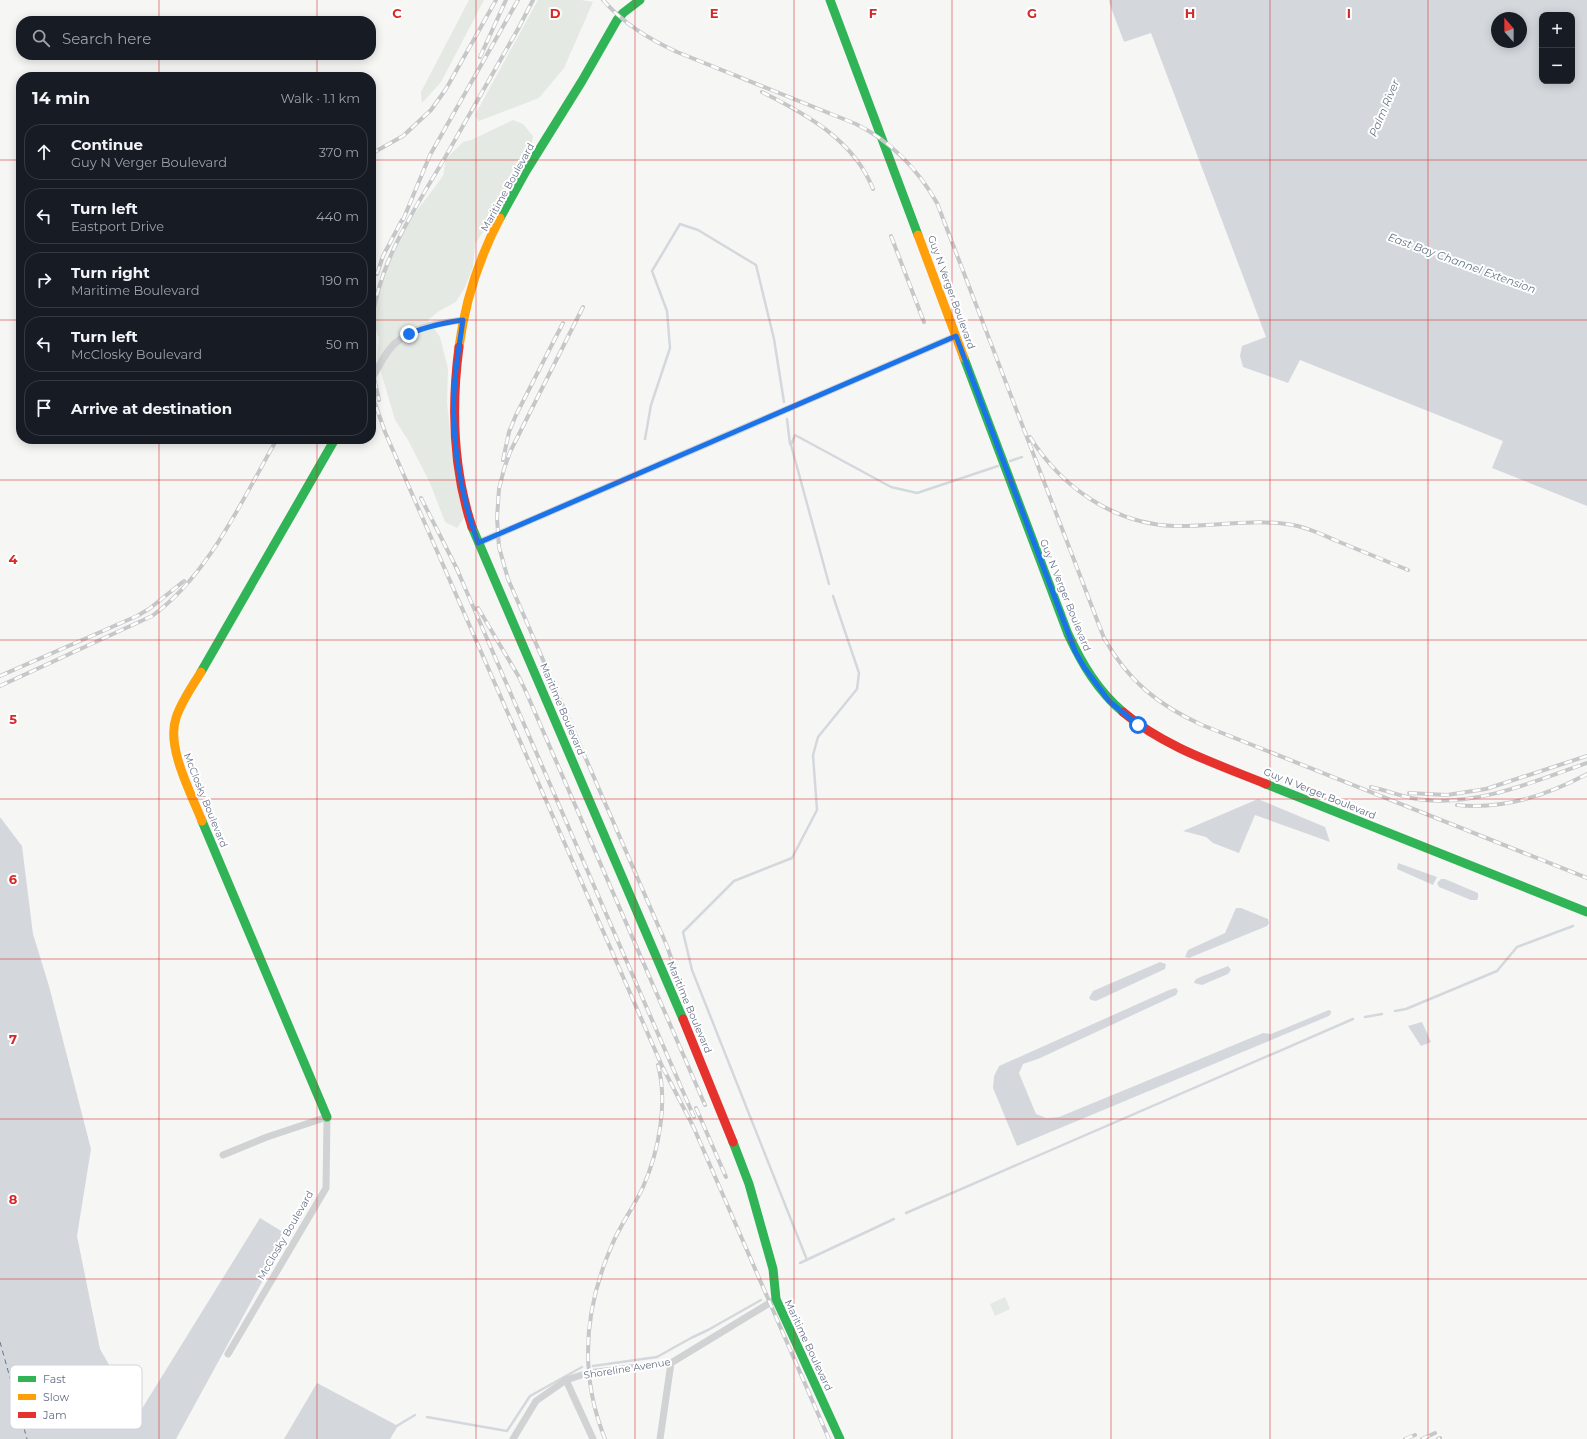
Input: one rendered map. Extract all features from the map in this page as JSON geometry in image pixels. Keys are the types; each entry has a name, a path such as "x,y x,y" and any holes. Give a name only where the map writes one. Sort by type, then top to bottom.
{"street":[{"name":"Maritime Boulevard","path":"640,0 619,17 504,211 488,242 477,271 463,320 455,379 454,426 457,461 462,493 478,543 690,1034 749,1184 773,1269 776,1299 840,1439"},
{"name":"Guy N Verger Boulevard","path":"830,0 887,148 1068,634 1084,667 1109,701 1138,725 1156,737 1186,752 1587,912"},
{"path":"376,372 390,350 397,342 409,334 439,323 463,320"},
{"path":"478,543 956,336"},
{"name":"McClosky Boulevard","path":"228,1354 326,1188 327,1117 211,844 179,763 173,741 175,720 179,710 332,444"},
{"path":"223,1155 267,1137 327,1117"},
{"name":"Shoreline Avenue","path":"513,1439 536,1401 566,1380 588,1373 671,1363 776,1299"},
{"path":"660,1439 671,1363"},
{"path":"566,1380 593,1439"}],"shaded area":[{"path":"469,0 484,0 441,82 422,103 421,92"},
{"path":"538,0 581,0 593,2 564,68 539,98 479,121 475,115"},
{"path":"513,120 523,124 533,136 531,149 520,160 509,179 509,190 503,212 487,226 475,244 473,267 465,287 456,302 439,311 428,320 440,337 448,369 447,402 452,452 465,516 457,528 445,522 430,483 408,440 395,420 377,358 379,338 376,330 376,290 385,262 401,232 443,176 446,159 463,142 471,140"},
{"path":"1005,1297 1010,1309 995,1316 990,1304"}],"water":[{"path":"1109,0 1587,0 1587,506 1492,468 1503,441 1300,360 1288,383 1243,367 1240,356 1242,346 1266,337 1151,33 1124,42"},
{"path":"1258,799 1325,827 1330,842 1255,815 1239,853 1213,843 1206,837 1183,831"},
{"path":"0,817 22,846 33,934 49,986 91,1149 77,1236 100,1349 109,1365 10,1365 10,1429 142,1429 142,1409 260,1218 283,1232 280,1249 176,1439 0,1439"},
{"path":"1398,863 1437,877 1433,885 1397,869"},
{"path":"1441,879 1445,879 1478,893 1477,900 1471,900 1439,887 1437,883"},
{"path":"1236,908 1241,908 1268,919 1269,923 1267,926 1189,958 1185,957 1188,950 1225,933"},
{"path":"1160,962 1166,964 1165,969 1096,1001 1089,998 1093,991"},
{"path":"1228,966 1231,970 1228,974 1202,985 1194,983 1198,978"},
{"path":"1176,988 1178,991 1176,995 1038,1059 1023,1064 1019,1073 1036,1114 1046,1118 1059,1117 1263,1033 1271,1034 1329,1010 1331,1013 1329,1016 1017,1146 993,1088 994,1076 999,1066"},
{"path":"1422,1022 1431,1042 1421,1046 1408,1026"},
{"path":"317,1383 398,1426 390,1439 284,1439"}],"waterway":[{"path":"645,439 651,405 670,348 667,311 652,271 680,224 698,230 756,265 774,339 784,402"},
{"path":"787,419 790,444"},
{"path":"829,584 791,445 795,435 891,487 917,493 998,466"},
{"path":"1010,461 1022,457"},
{"path":"807,1260 692,970 683,932 734,881 792,858 817,810 813,755 818,737 857,689 859,673 833,596"},
{"path":"1395,1011 1406,1009 1497,971 1517,947 1573,926"},
{"path":"1365,1017 1382,1014"},
{"path":"906,1213 1353,1019"},
{"path":"800,1263 894,1219"},
{"path":"593,1366 657,1357 761,1300"},
{"path":"427,1417 507,1431 530,1396 582,1367"},
{"path":"395,1427 415,1415"}],"ferry route":[{"path":"0,1342 10,1378"},
{"path":"24,1429 27,1439"}],"railway":[{"path":"376,151 403,136 431,110 446,89 496,0"},
{"path":"480,57 506,0"},
{"path":"403,220 430,155 518,0"},
{"path":"376,300 388,261 408,221 518,29 533,0"},
{"path":"603,0 628,24 677,52 856,124 869,131 902,157 921,178 937,203 1104,638 1123,667 1146,690 1172,709 1202,725 1587,878"},
{"path":"762,92 811,119 827,130 854,156 865,172 873,189"},
{"path":"377,274 383,256 402,220"},
{"path":"891,236 924,322"},
{"path":"583,307 510,452 504,469 499,489 497,518 499,547 508,579 667,946 679,981"},
{"path":"503,460 509,432 516,415 563,323"},
{"path":"376,387 379,400"},
{"path":"376,406 385,432 662,1066 693,1126 829,1439"},
{"path":"1030,437 1057,472 1073,487 1091,500 1110,510 1131,518 1152,524 1174,526 1258,522 1293,525 1319,533 1408,570"},
{"path":"0,686 152,616 172,599 191,580 223,535 274,444"},
{"path":"421,498 458,571"},
{"path":"456,567 694,1117"},
{"path":"0,676 137,616 149,609 184,581"},
{"path":"478,608 519,677 527,694 705,1105"},
{"path":"1409,793 1447,795 1486,789 1587,756"},
{"path":"1371,787 1405,797 1425,800 1446,801 1467,799 1508,790 1587,763"},
{"path":"1457,805 1474,806 1508,803 1541,794 1572,782 1587,774"},
{"path":"605,1439 591,1390 588,1366 588,1342 591,1317 595,1293 612,1245 643,1187 654,1158 662,1111 661,1080 658,1065"},
{"path":"696,1108 726,1177"},
{"path":"1422,1439 1435,1433"},
{"path":"1405,1439 1415,1435"}],"traffic: fast":[{"path":"500,218 526,171 582,81 617,20 623,13 640,0"},
{"path":"830,0 918,235"},
{"path":"964,358 1068,634 1079,656 1098,686 1123,712"},
{"path":"201,672 332,444"},
{"path":"472,527 683,1019"},
{"path":"1266,784 1587,912"},
{"path":"202,821 327,1117"},
{"path":"733,1142 749,1184 773,1269 776,1299 840,1439"}],"traffic: slow":[{"path":"459,347 465,313 479,265 500,218"},
{"path":"918,235 964,358"},
{"path":"201,672 181,706 176,718 174,742 181,770 202,821"}],"traffic: jam":[{"path":"459,347 456,370 455,438 461,483 472,527"},
{"path":"1123,712 1139,724 1173,745 1210,762 1266,784"},
{"path":"683,1019 733,1142"}],"route":[{"path":"409,334 439,323 463,320 455,379 454,426 462,493 478,543 956,336 1075,651 1084,667 1109,701 1138,725"}],"water label":[{"name":"Palm River","path":"1384,108"},
{"name":"East Bay Channel Extension","path":"1462,263"}]}
